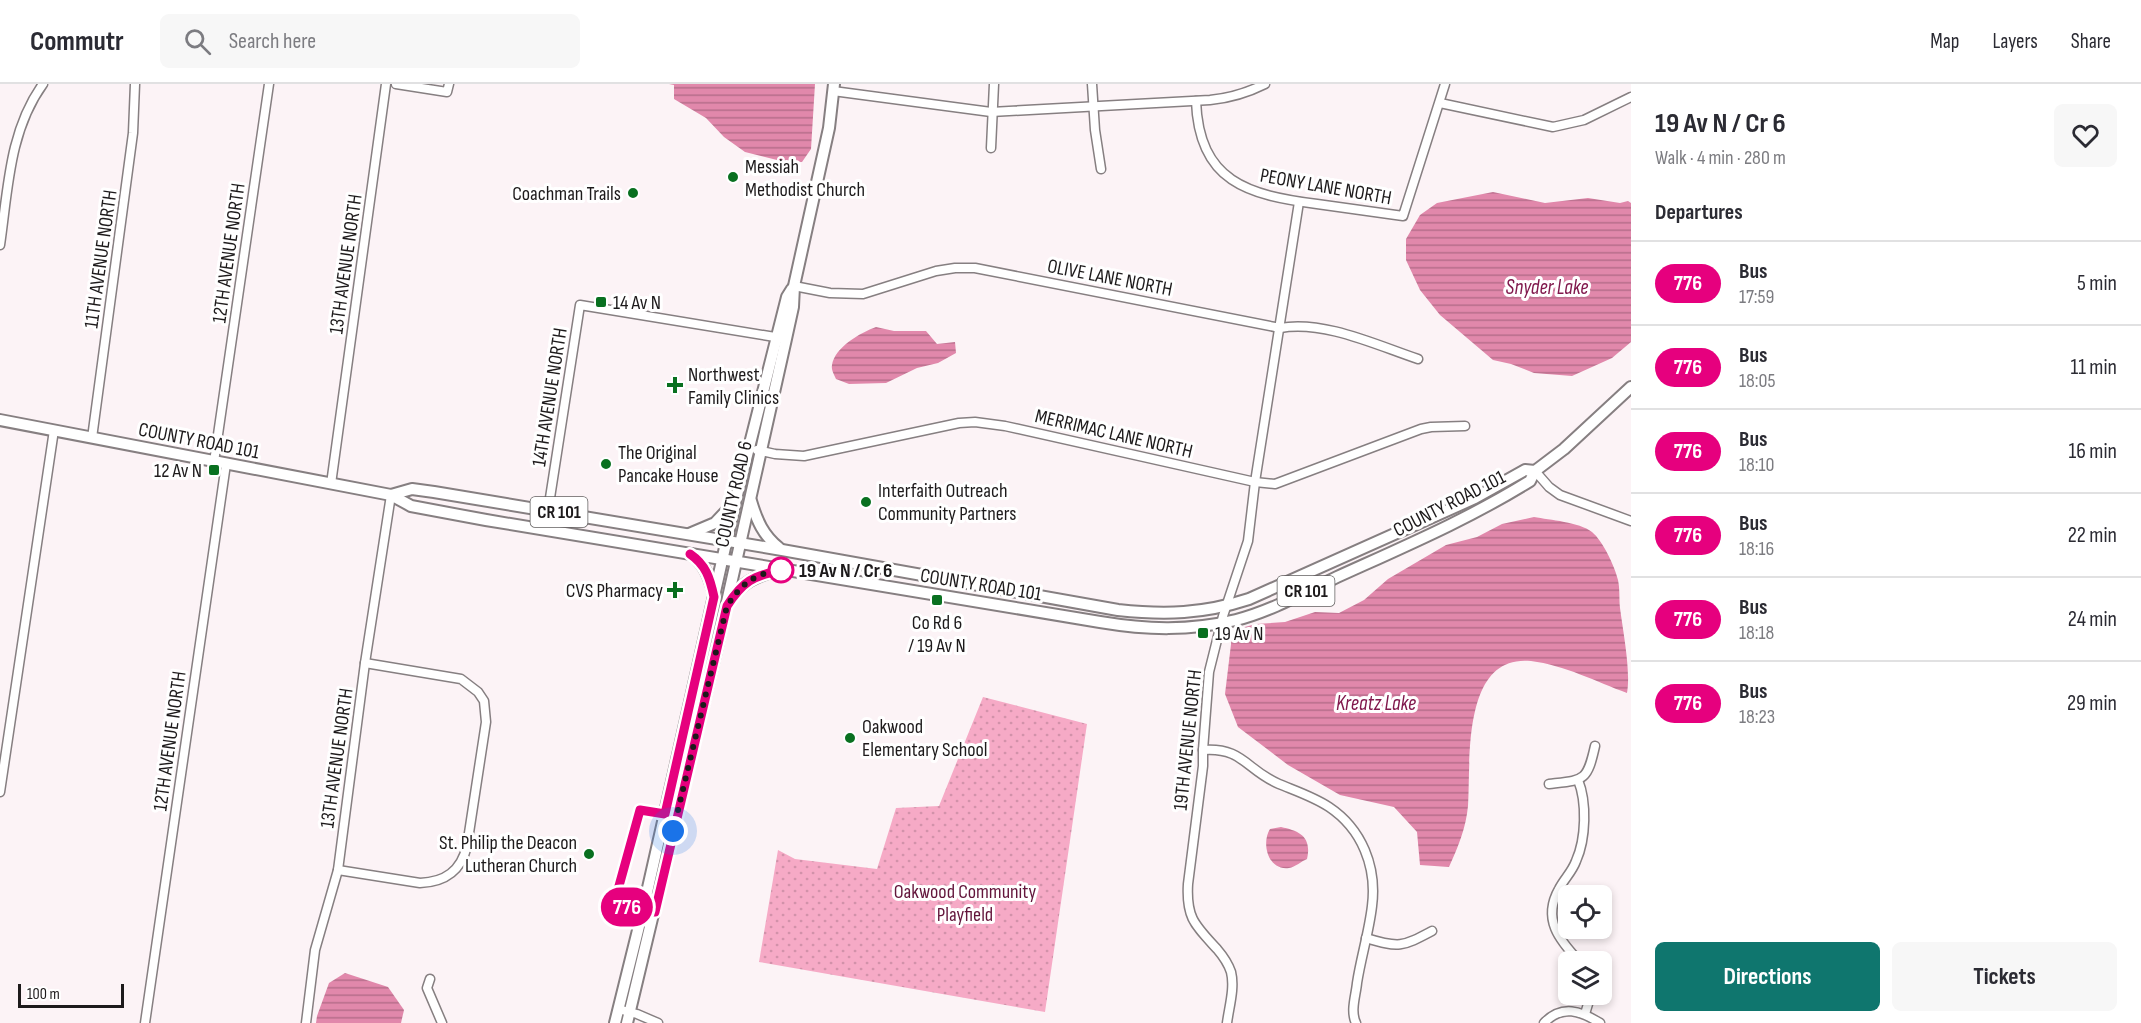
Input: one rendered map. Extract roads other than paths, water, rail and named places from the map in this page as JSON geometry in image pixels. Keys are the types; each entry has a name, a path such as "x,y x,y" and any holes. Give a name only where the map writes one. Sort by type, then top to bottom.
{"main road":[{"name":"COUNTY ROAD 6","path":"615,1023 643,910 748,448 781,338 793,307 794,286 829,128 834,87"},
{"name":"COUNTY ROAD 6","path":"628,1018 741,544 761,451 781,338"},
{"name":"COUNTY ROAD 101","path":"0,420 391,495 411,506 781,570 1132,627 1167,630 1236,620 1264,610 1471,516 1530,481 1535,471 1564,449 1631,387"},
{"name":"COUNTY ROAD 101","path":"391,495 412,489 782,550 1118,610 1166,614 1227,606 1250,599 1464,503 1504,484 1525,470 1535,471"},
{"path":"750,499 761,529 770,541 782,550"},
{"path":"687,534 715,523 736,500"},
{"path":"690,554 700,561 706,570 714,597"},
{"path":"727,606 736,591 750,579 781,570"}],"street":[{"path":"0,245 13,153 28,107 43,84"},
{"name":"11TH AVENUE NORTH","path":"92,438 134,133 135,84"},
{"name":"12TH AVENUE NORTH","path":"213,462 269,84"},
{"name":"13TH AVENUE NORTH","path":"331,484 386,84"},
{"path":"396,84 447,92 449,84"},
{"path":"991,148 994,84"},
{"path":"1092,84 1101,169"},
{"path":"834,87 991,112 1229,98 1248,93 1265,84"},
{"path":"1445,84 1440,103 1553,127 1584,120 1631,97"},
{"name":"PEONY LANE NORTH","path":"1196,101 1202,141 1218,167 1242,187 1257,193 1299,202 1403,216 1440,103"},
{"name":"19TH AVENUE NORTH","path":"1227,1023 1232,990 1230,970 1227,962 1194,922 1187,904 1188,884 1203,766 1209,672 1248,540 1299,202"},
{"name":"OLIVE LANE NORTH","path":"794,286 830,293 863,294 936,270 975,268 1280,328 1308,326 1376,344 1418,359"},
{"name":"14TH AVENUE NORTH","path":"545,530 580,305 781,338"},
{"name":"MERRIMAC LANE NORTH","path":"748,448 775,454 804,456 959,423 982,422 1255,482 1275,484 1421,429 1465,426"},
{"path":"0,792 54,430"},
{"name":"12TH AVENUE NORTH","path":"145,1023 226,464"},
{"path":"1535,471 1549,487 1560,495 1631,521"},
{"name":"13TH AVENUE NORTH","path":"306,1023 315,950 338,870 365,663 391,495"},
{"path":"338,870 420,883 431,882 451,874 465,857 468,846 486,722 484,701 470,684 461,679 365,663"},
{"path":"1549,784 1578,780 1586,775 1590,769 1595,746"},
{"path":"1203,750 1233,753 1271,780 1328,806 1351,826 1359,838 1366,852 1372,876 1373,904 1358,973 1353,1012 1356,1023"},
{"path":"1568,951 1558,936 1552,912 1554,899 1573,869 1580,849 1584,808 1578,780"},
{"path":"1366,938 1395,946 1411,942 1432,931"},
{"path":"430,979 427,988 442,1023"},
{"path":"1585,1014 1588,1005"},
{"path":"618,1009 628,1018 658,1023"},
{"path":"1544,1023 1554,1015 1573,1010 1600,1023"}],"water":[{"path":"669,84 815,84 811,149 802,162 781,161 745,152 724,137 706,118 674,99 674,85"},
{"name":"Snyder Lake","path":"1493,192 1545,203 1588,198 1631,203 1631,342 1612,358 1572,376 1534,373 1493,360 1440,315 1420,290 1406,260 1406,239 1420,215 1437,203"},
{"path":"876,327 894,331 926,331 937,344 955,342 956,353 938,363 917,368 886,383 849,384 836,379 832,367 838,352 856,337"},
{"name":"Kreatz Lake","path":"1534,517 1572,524 1592,532 1608,554 1619,583 1627,663 1627,693 1568,670 1531,661 1508,663 1492,675 1481,692 1474,714 1468,806 1458,845 1449,867 1420,865 1417,832 1394,807 1340,795 1288,765 1238,727 1225,694 1232,636 1241,628 1256,624 1285,622 1315,612 1339,613 1364,600 1388,579 1446,545 1477,537 1502,524"},
{"path":"1281,827 1299,833 1308,845 1307,859 1289,868 1276,865 1268,855 1267,835 1270,829"},
{"path":"345,973 388,987 404,1010 401,1023 316,1023 329,983"}],"place":[{"name":"Messiah Methodist Church","path":"733,177"},
{"name":"Coachman Trails","path":"633,193"},
{"name":"14 Av N","path":"601,302"},
{"name":"Northwest Family Clinics","path":"675,385"},
{"name":"The Original Pancake House","path":"606,464"},
{"name":"12 Av N","path":"214,470"},
{"name":"Interfaith Outreach Community Partners","path":"866,502"},
{"name":"19 Av N / Cr 6","path":"781,570"},
{"name":"CVS Pharmacy","path":"675,590"},
{"name":"Co Rd 6 / 19 Av N","path":"937,600"},
{"name":"19 Av N","path":"1203,633"},
{"name":"Oakwood Elementary School","path":"850,738"},
{"name":"St. Philip the Deacon Lutheran Church","path":"589,854"}],"park label":[{"name":"Oakwood Community Playfield","path":"965,902"}]}
